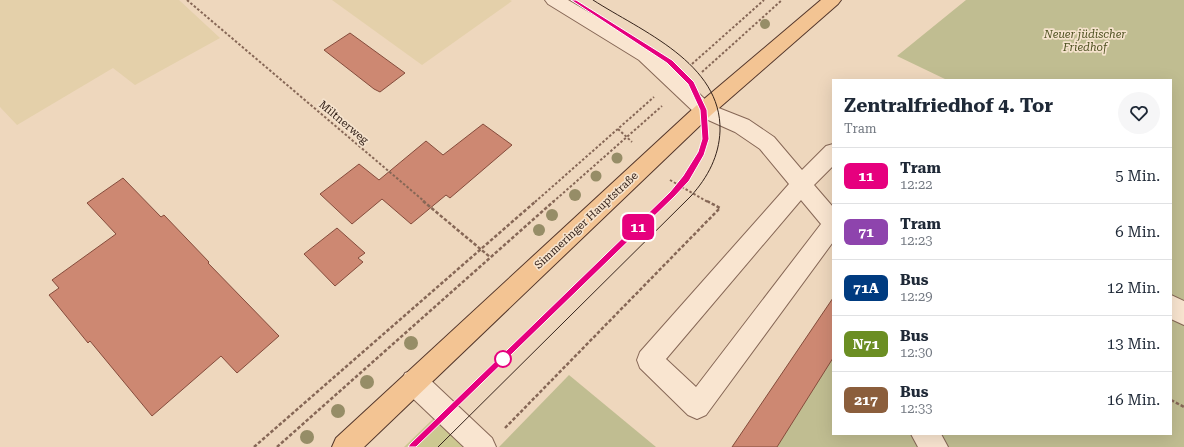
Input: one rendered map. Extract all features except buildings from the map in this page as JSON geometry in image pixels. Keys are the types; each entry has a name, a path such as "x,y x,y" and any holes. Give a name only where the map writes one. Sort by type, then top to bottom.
{"main road":[{"name":"Simmeringer Hauptstraße","path":"345,447 704,110 832,0"}],"street":[{"path":"554,0 646,56 678,84 704,110 742,126 767,143 802,184 832,223"},
{"path":"832,153 802,184 649,360 697,406 832,225"},
{"path":"1172,307 1184,314"},
{"path":"414,382 483,447"},
{"path":"925,435 935,447"}],"path":[{"name":"Miltnerweg","path":"187,0 490,256"},
{"path":"277,447 490,256 678,84 764,0"},
{"path":"254,447 481,249 678,84 718,59 782,0"},
{"path":"503,430 720,208 670,180"},
{"path":"1172,401 1184,407"}],"shaded area":[{"path":"0,0 179,0 220,38 135,85 113,68 17,125 0,107"},
{"path":"332,0 510,0 512,1 422,65"},
{"path":"435,417 465,447 404,447"}],"green space":[{"name":"Neuer jüdischer Friedhof","path":"966,0 1184,0 1184,447 732,447 832,299 832,435 1172,435 1172,79 945,79 897,56"},
{"path":"569,375 656,447 499,447"}],"tram line":[{"path":"413,447 673,194 698,161 705,139 704,110 694,88 670,61 574,0"},
{"name":"11","path":"413,447 673,194 698,161 701,153 705,139 706,123 704,110 691,82 670,61 574,0"},
{"path":"438,447 691,196 703,181 715,158 720,131 717,107 708,86 693,68 655,37 593,0"}]}
